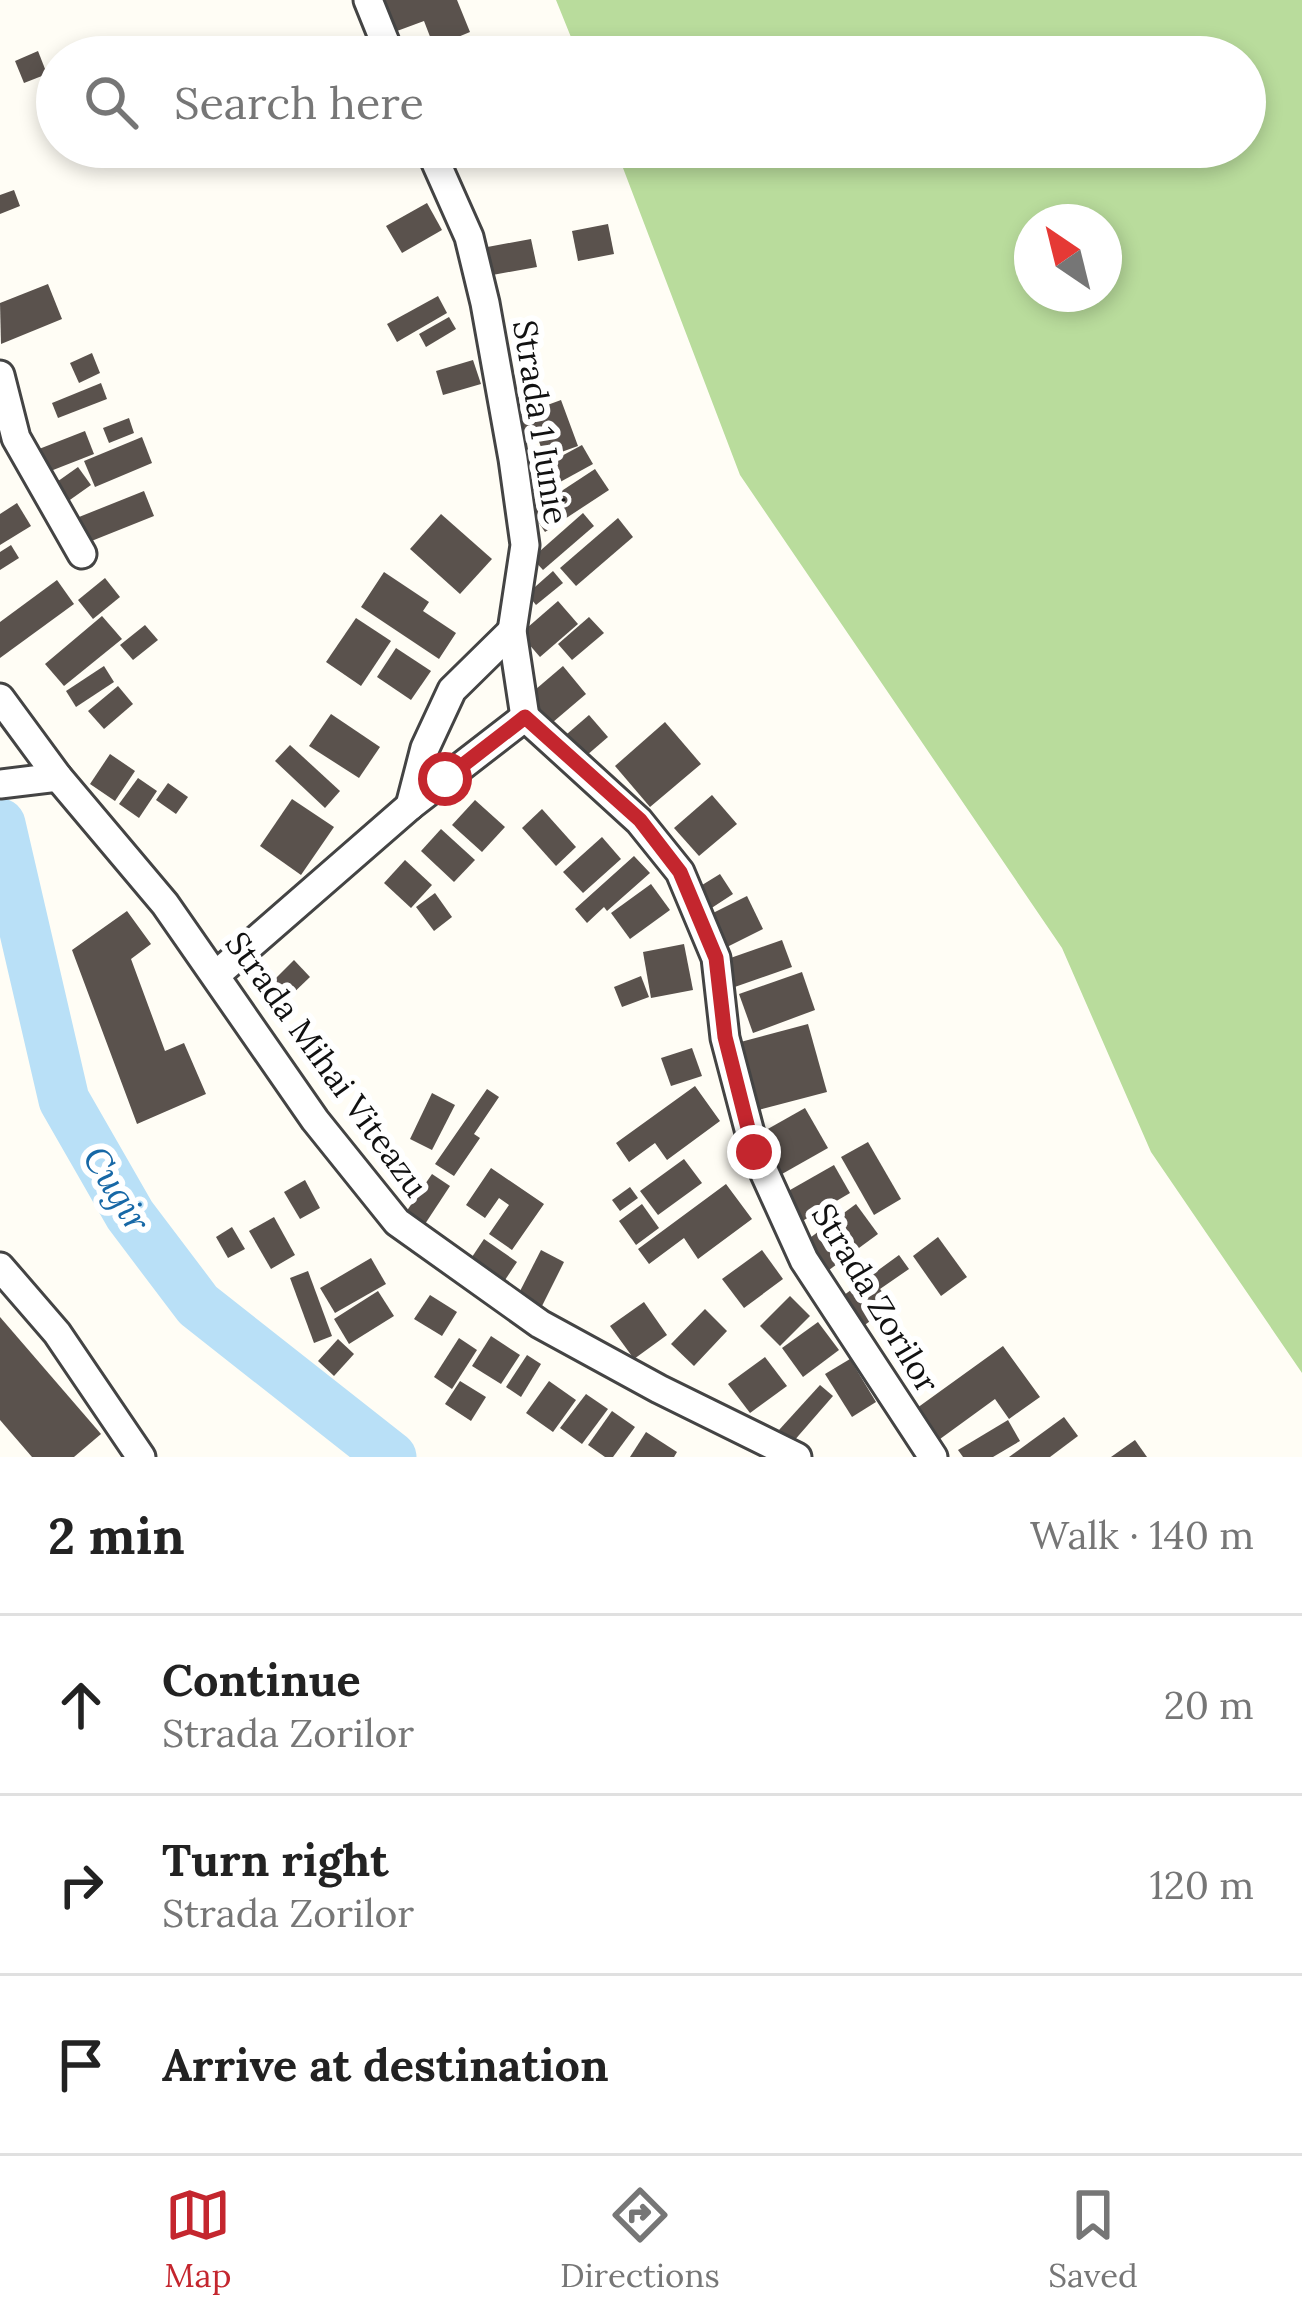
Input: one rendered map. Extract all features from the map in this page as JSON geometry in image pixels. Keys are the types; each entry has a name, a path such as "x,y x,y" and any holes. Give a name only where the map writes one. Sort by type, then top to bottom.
{"street":[{"path":"368,0 383,36"},
{"name":"Strada 1 Iunie","path":"438,168 469,237 513,459 525,545 512,631 525,717"},
{"path":"0,375 16,438 82,554"},
{"path":"410,806 425,748 452,690 512,631"},
{"name":"Strada Mihai Viteazu","path":"0,698 45,779 165,904 315,1120 397,1222 540,1324 797,1457"},
{"path":"216,975 410,806 525,717"},
{"name":"Strada Zorilor","path":"525,717 640,820 680,872 716,958 725,1037 754,1152 804,1260 933,1457"},
{"path":"0,784 45,779"},
{"path":"0,1268 57,1333 141,1457"}],"green space":[{"path":"556,0 1302,0 1302,1373 1151,1152 1062,948 740,475 623,168 1266,168 1266,36 571,36"}],"building":[{"path":"385,0 457,0 470,32 430,36 424,21 397,31"},
{"path":"36,52 36,78 24,83 15,61"},
{"path":"14,190 20,206 0,214 0,195"},
{"path":"427,203 442,230 402,253 386,226"},
{"path":"608,224 614,254 578,261 572,231"},
{"path":"531,239 537,267 487,276 482,248"},
{"path":"48,284 62,319 1,344 0,303"},
{"path":"438,296 447,313 397,342 387,324"},
{"path":"449,317 456,329 426,347 419,334"},
{"path":"92,353 100,373 79,383 70,363"},
{"path":"473,360 481,384 443,395 436,371"},
{"path":"101,383 107,399 58,418 52,403"},
{"path":"561,400 578,446 545,458 538,439 521,446 512,418"},
{"path":"129,418 134,433 109,443 103,428"},
{"path":"85,431 94,454 48,472 39,449"},
{"path":"142,437 152,463 95,487 84,461"},
{"path":"582,445 593,464 540,493 530,473"},
{"path":"78,467 91,485 67,502 54,484"},
{"path":"595,469 609,490 545,532 531,511"},
{"path":"144,491 154,516 89,542 79,517"},
{"path":"17,503 31,526 0,545 0,514"},
{"path":"583,513 594,526 543,570 532,558"},
{"path":"441,514 492,559 460,594 410,549"},
{"path":"618,518 633,537 576,586 560,568"},
{"path":"11,545 19,558 0,570 0,552"},
{"path":"553,571 563,583 536,605 527,594"},
{"path":"384,572 429,602 423,611 456,633 439,659 361,607"},
{"path":"105,578 120,597 93,619 78,600"},
{"path":"57,580 74,604 0,658 0,622"},
{"path":"558,601 578,624 540,657 520,634"},
{"path":"102,616 122,639 64,686 45,664"},
{"path":"589,617 604,633 572,660 558,644"},
{"path":"356,618 391,641 361,686 326,662"},
{"path":"145,625 158,640 133,660 120,645"},
{"path":"396,648 431,671 411,700 377,677"},
{"path":"104,666 114,682 76,707 66,691"},
{"path":"563,666 586,694 546,728 522,701"},
{"path":"118,686 133,704 104,729 88,711"},
{"path":"331,714 380,747 359,778 309,746"},
{"path":"589,715 608,737 579,762 560,740"},
{"path":"665,722 701,764 650,807 615,766"},
{"path":"290,745 340,791 325,808 275,761"},
{"path":"110,754 135,771 115,801 90,784"},
{"path":"138,778 157,791 139,818 119,804"},
{"path":"168,783 188,797 176,814 156,800"},
{"path":"712,795 737,824 699,856 674,828"},
{"path":"292,799 334,827 301,875 260,846"},
{"path":"475,800 505,827 482,852 452,825"},
{"path":"542,809 576,847 556,866 522,828"},
{"path":"441,829 475,860 454,882 421,851"},
{"path":"602,837 621,859 583,893 563,872"},
{"path":"634,856 650,873 587,923 575,909"},
{"path":"405,860 432,885 411,908 384,883"},
{"path":"720,874 733,894 707,911 694,890"},
{"path":"651,884 670,910 630,939 611,913"},
{"path":"435,893 452,917 434,931 416,907"},
{"path":"747,896 763,929 725,948 709,915"},
{"path":"127,911 151,944 131,959 165,1051 184,1043 206,1094 137,1124 72,950"},
{"path":"782,940 792,967 729,989 719,962"},
{"path":"684,944 693,990 651,998 643,952"},
{"path":"294,960 310,977 285,1001 269,985"},
{"path":"802,972 815,1010 753,1033 739,994"},
{"path":"641,976 649,997 622,1007 614,987"},
{"path":"808,1024 827,1092 751,1112 733,1044"},
{"path":"692,1048 702,1076 671,1086 661,1058"},
{"path":"695,1086 720,1121 667,1160 655,1143 629,1162 616,1143"},
{"path":"487,1089 499,1097 474,1134 480,1138 454,1176 435,1164"},
{"path":"432,1093 455,1105 432,1150 410,1139"},
{"path":"805,1108 828,1148 782,1174 759,1134"},
{"path":"868,1142 901,1199 874,1215 841,1157"},
{"path":"684,1159 702,1183 658,1215 640,1191"},
{"path":"834,1165 850,1193 799,1223 783,1194"},
{"path":"491,1168 544,1204 512,1250 489,1234 509,1205 499,1198 485,1218 466,1205"},
{"path":"432,1174 450,1186 425,1224 406,1212"},
{"path":"305,1180 320,1208 300,1219 284,1192"},
{"path":"726,1184 752,1219 698,1259 684,1238 649,1264 638,1249"},
{"path":"630,1187 638,1198 620,1211 612,1200"},
{"path":"642,1204 659,1228 636,1245 619,1221"},
{"path":"856,1204 878,1234 829,1270 807,1240"},
{"path":"274,1217 295,1255 271,1269 249,1231"},
{"path":"232,1227 245,1249 228,1258 216,1237"},
{"path":"938,1237 967,1277 941,1296 913,1256"},
{"path":"484,1239 517,1262 497,1292 464,1269"},
{"path":"541,1250 564,1262 542,1306 518,1295"},
{"path":"762,1250 783,1279 744,1308 722,1279"},
{"path":"899,1255 909,1269 880,1289 892,1305 862,1327 840,1298"},
{"path":"371,1258 386,1284 335,1313 320,1288"},
{"path":"308,1271 332,1336 314,1343 290,1278"},
{"path":"378,1291 394,1316 349,1344 334,1319"},
{"path":"430,1295 457,1312 442,1336 414,1319"},
{"path":"790,1296 810,1316 780,1346 760,1326"},
{"path":"644,1302 667,1335 634,1359 610,1326"},
{"path":"705,1309 727,1331 694,1366 671,1344"},
{"path":"0,1317 101,1434 74,1457 32,1457 0,1420"},
{"path":"818,1322 839,1350 803,1377 782,1348"},
{"path":"491,1336 520,1355 501,1384 472,1366"},
{"path":"459,1338 477,1350 452,1389 434,1377"},
{"path":"338,1339 354,1354 334,1376 318,1361"},
{"path":"1003,1346 1040,1397 1009,1419 995,1399 940,1439 917,1408"},
{"path":"527,1355 541,1364 521,1397 506,1387"},
{"path":"765,1357 787,1386 750,1413 728,1384"},
{"path":"850,1359 876,1402 852,1417 825,1374"},
{"path":"460,1381 486,1397 471,1421 445,1404"},
{"path":"549,1381 576,1400 553,1432 526,1413"},
{"path":"820,1385 833,1396 793,1442 779,1430"},
{"path":"586,1394 608,1409 582,1444 560,1428"},
{"path":"612,1411 635,1427 613,1457 605,1457 588,1445"},
{"path":"1064,1417 1078,1436 1050,1457 1009,1457"},
{"path":"1008,1420 1020,1441 993,1457 963,1457 958,1450"},
{"path":"646,1432 677,1452 674,1457 630,1457"},
{"path":"1135,1440 1147,1457 1111,1457"}],"waterway":[{"name":"Cugir","path":"0,824 64,1100 130,1215 198,1305 391,1457"}],"route":[{"path":"445,779 525,717 640,820 680,872 716,958 725,1037 754,1152"}]}
